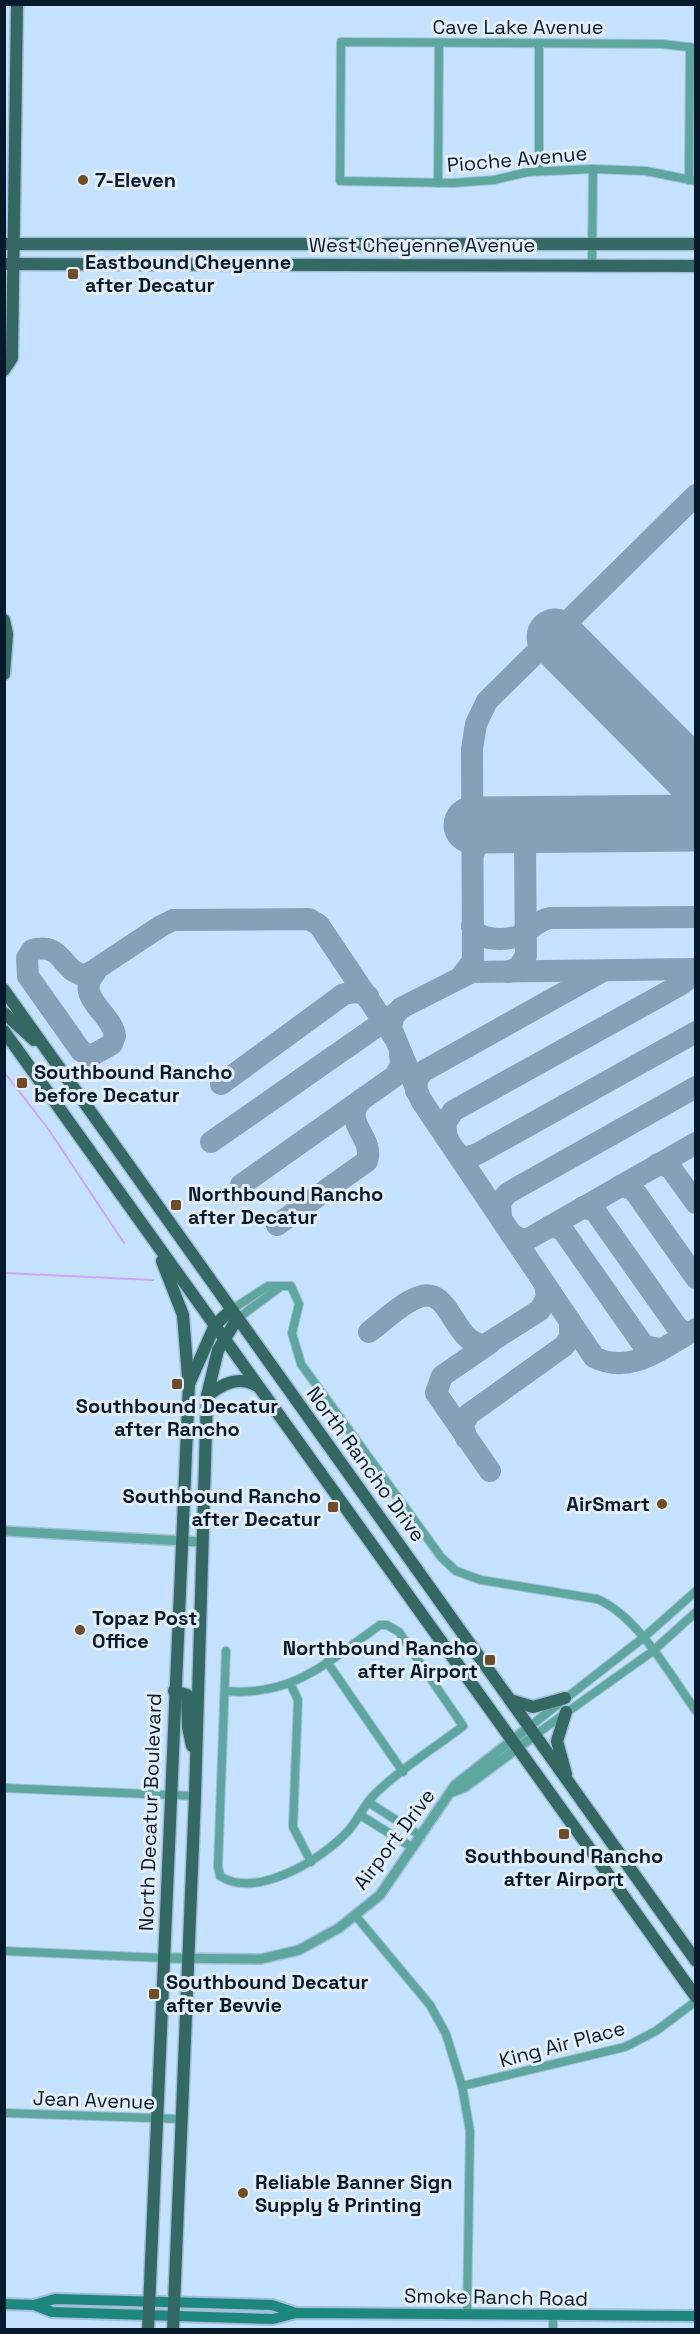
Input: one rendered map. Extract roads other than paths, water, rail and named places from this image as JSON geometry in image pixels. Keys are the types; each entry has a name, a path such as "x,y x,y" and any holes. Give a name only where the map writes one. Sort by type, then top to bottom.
{"main road":[{"path":"4,370 12,358 9,263 18,4"},
{"name":"West Cheyenne Avenue","path":"10,244 696,244"},
{"name":"West Cheyenne Avenue","path":"9,263 696,266"},
{"path":"4,620 8,634 4,674"},
{"name":"North Rancho Drive","path":"4,990 696,1961"},
{"path":"4,1013 48,1053"},
{"path":"4,1031 696,1999"},
{"path":"155,1243 183,1315 189,1384"},
{"path":"173,2323 195,1796 207,1396 215,1358 234,1314"},
{"name":"North Decatur Boulevard","path":"148,2330 169,1795 189,1384 200,1352 215,1325 234,1314"},
{"path":"207,1396 230,1382 248,1380 259,1387"},
{"path":"174,1691 187,1695 188,1727 196,1762"},
{"path":"510,1700 533,1707 565,1698"},
{"path":"566,1713 557,1741 567,1781"},
{"name":"Smoke Ranch Road","path":"4,2304 34,2305 55,2299 272,2305 296,2313"},
{"name":"Smoke Ranch Road","path":"34,2305 52,2313 149,2316 173,2323 273,2319 296,2313 696,2316"}],"street":[{"name":"Cave Lake Avenue","path":"340,181 340,42 539,43 693,47"},
{"path":"438,183 439,43"},
{"path":"539,43 539,171"},
{"path":"692,181 693,47"},
{"path":"592,265 593,169"},
{"name":"Pioche Avenue","path":"340,181 438,183 484,181 539,171 593,169 646,171 692,181"},
{"path":"234,1314 268,1286 291,1286 299,1305 292,1333 301,1364 441,1557 456,1571 481,1580 597,1599 614,1606 643,1638 696,1711"},
{"path":"4,1532 201,1542"},
{"path":"532,1731 565,1698 643,1638 696,1591"},
{"path":"532,1731 566,1713 653,1651 696,1612"},
{"path":"225,1691 259,1690 291,1685 380,1625 387,1625 399,1632 463,1726 368,1802 360,1815 327,1851 311,1862 256,1882 238,1883 220,1876 226,1651"},
{"path":"327,1662 403,1772"},
{"path":"291,1685 298,1700 293,1827 311,1862"},
{"name":"Airport Drive","path":"164,1958 261,1959 299,1950 339,1928 380,1895 463,1777 532,1731"},
{"path":"4,1788 195,1796"},
{"path":"368,1802 421,1836"},
{"path":"360,1815 413,1848"},
{"path":"355,1916 430,2006 446,2034 462,2086 470,2131 467,2314"},
{"path":"4,1951 164,1958"},
{"name":"King Air Place","path":"462,2086 625,2047 656,2031 696,1999"},
{"name":"Jean Avenue","path":"4,2113 181,2120"},
{"path":"552,2330 553,2316"}],"waterway":[{"path":"4,1072 49,1130 124,1243"},
{"path":"4,1273 153,1280"}],"place":[{"name":"7-Eleven","path":"83,180"},
{"name":"Eastbound Cheyenne after Decatur","path":"73,274"},
{"name":"Southbound Rancho before Decatur","path":"22,1083"},
{"name":"Northbound Rancho after Decatur","path":"176,1205"},
{"name":"Southbound Decatur after Rancho","path":"177,1384"},
{"name":"AirSmart","path":"662,1504"},
{"name":"Southbound Rancho after Decatur","path":"333,1507"},
{"name":"Topaz Post Office","path":"80,1630"},
{"name":"Northbound Rancho after Airport","path":"490,1660"},
{"name":"Southbound Rancho after Airport","path":"564,1834"},
{"name":"Southbound Decatur after Bevvie","path":"154,1994"},
{"name":"Reliable Banner Sign Supply & Printing","path":"243,2193"}]}
